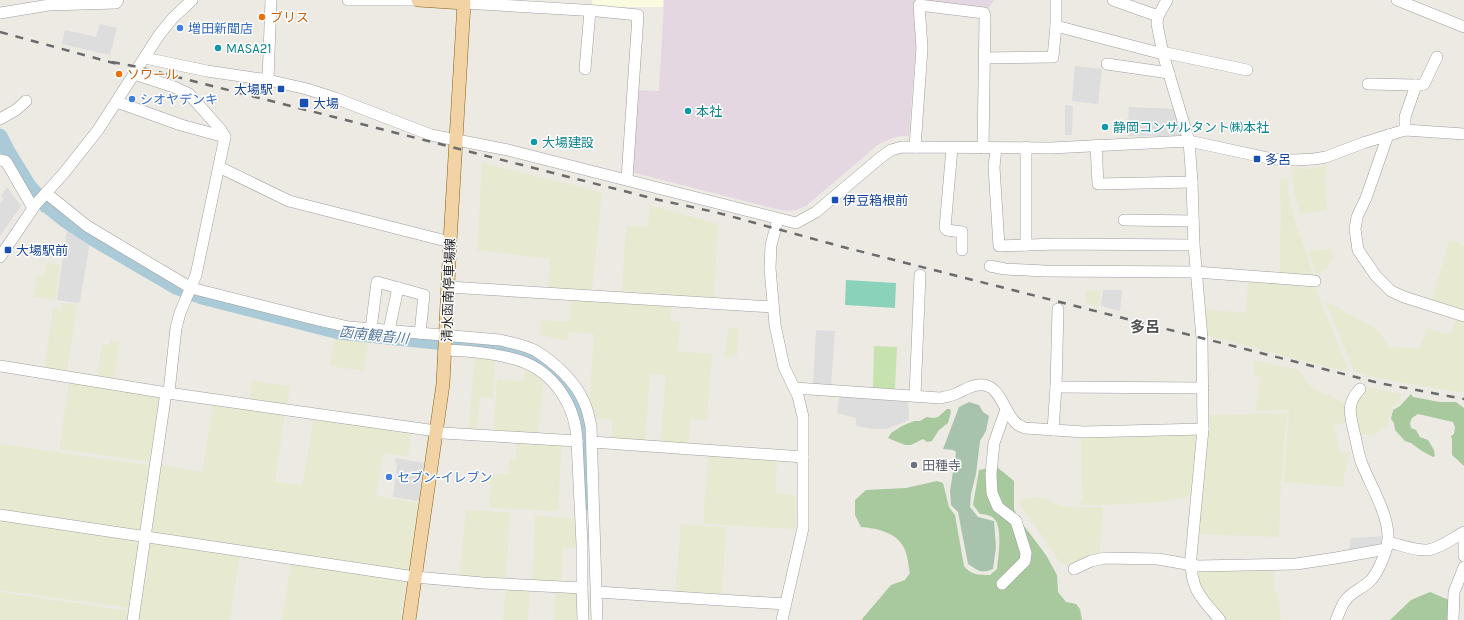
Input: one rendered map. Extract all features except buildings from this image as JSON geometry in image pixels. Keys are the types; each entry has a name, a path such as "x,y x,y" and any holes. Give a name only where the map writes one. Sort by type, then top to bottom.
{"main road":[{"path":"418,0 464,3"},
{"name":"清水函南停車場線","path":"409,620 444,384 450,242 464,3"}],"street":[{"path":"0,13 47,3 116,3 118,0"},
{"path":"0,257 34,206 86,147 159,35 172,19 192,0"},
{"path":"268,80 271,0"},
{"path":"348,0 418,0"},
{"path":"984,58 1053,58 1056,26 1056,0"},
{"path":"1113,0 1158,16"},
{"path":"1167,0 1158,16 1157,24 1163,53 1189,141 1194,246 1202,338 1203,429 1191,564 1192,578 1202,600 1220,620"},
{"path":"1397,0 1464,27"},
{"path":"464,3 638,15 627,179"},
{"path":"915,147 922,48 919,5 984,14 983,148"},
{"path":"585,69 590,11"},
{"path":"1056,26 1163,53 1247,70"},
{"path":"1368,84 1422,85 1424,84 1437,57"},
{"path":"145,58 208,71 268,80 314,91 421,132 508,150 627,179 778,219 796,222 816,212 891,150 902,148 1051,148 1189,141 1273,158 1295,160 1326,157 1405,130 1464,134"},
{"path":"1107,64 1169,73"},
{"path":"133,620 176,328 180,313 196,275 211,196 225,137 221,130 189,94 174,87 134,74"},
{"path":"1405,130 1405,116 1416,85"},
{"path":"0,119 16,110 26,101"},
{"path":"116,102 181,125 225,137"},
{"path":"1388,135 1366,198 1357,217 1355,229 1358,250 1376,276 1391,291 1404,297 1464,316"},
{"path":"1096,146 1098,184 1192,182"},
{"path":"1026,147 1026,245"},
{"path":"952,148 945,228 946,230 962,232 962,250"},
{"path":"996,148 994,167 999,246 1064,244 1194,246"},
{"path":"0,160 7,163 34,206"},
{"path":"219,166 289,201 450,242"},
{"path":"45,193 87,226 191,288 319,321 349,327 420,333 477,352 535,351 561,370 572,382 584,400 591,426 592,442 585,466"},
{"path":"778,219 771,245 770,268 773,307 784,367 795,388 803,417 803,528 782,620"},
{"path":"1124,220 1193,221"},
{"path":"990,266 1005,269 1046,271 1196,272 1315,281"},
{"path":"915,396 920,275"},
{"path":"371,329 377,282 424,295 420,333"},
{"path":"448,287 773,307"},
{"path":"389,330 398,288"},
{"path":"1053,430 1056,387 1058,309"},
{"path":"446,342 500,340 523,362 533,367 556,386 569,403 576,430 577,441 585,466 597,592 597,620"},
{"path":"0,366 443,433 577,441"},
{"path":"795,388 940,398 954,394 969,386 980,384 989,386 997,391 1006,409 1017,424 1025,428 1084,432 1203,429"},
{"path":"1056,387 1203,388"},
{"path":"1336,620 1345,600 1372,579 1379,568 1387,545 1388,533 1384,518 1362,463 1352,423 1350,408 1354,397 1360,389"},
{"path":"1002,584 1025,561 1026,553 1016,521 998,507 992,493 991,474 994,443 1006,409"},
{"path":"592,442 803,457"},
{"path":"583,620 582,544 586,483"},
{"path":"0,515 415,577 480,583 582,588"},
{"path":"1074,569 1106,558 1158,559 1198,566 1296,564 1336,558 1387,545 1428,550 1438,547 1464,532"},
{"path":"1464,541 1464,556"},
{"path":"1453,620 1454,592 1464,567"},
{"path":"597,592 785,604"}],"shaded area":[{"path":"592,0 663,0 663,7 592,7"},
{"path":"664,0 994,0 986,12 914,1 916,45 909,136 900,136 879,144 806,206 788,211 631,172 635,90 659,91"},
{"path":"100,24 117,28 110,55 62,44 65,30 96,37"},
{"path":"1075,66 1102,69 1098,104 1072,101"},
{"path":"1065,105 1073,106 1072,135 1065,135"},
{"path":"1129,107 1175,109 1181,136 1127,136"},
{"path":"482,163 602,192 592,290 548,288 550,259 477,250"},
{"path":"1327,164 1325,175 1327,210 1300,214 1294,192 1291,167 1311,169"},
{"path":"1280,179 1287,179 1293,214 1315,279 1279,277 1281,217"},
{"path":"7,187 21,206 0,236 0,204 4,198 1,196"},
{"path":"650,205 718,224 714,298 622,291 626,226 648,227"},
{"path":"67,228 90,242 80,301 77,303 57,300"},
{"path":"1449,240 1464,245 1464,313 1431,303"},
{"path":"1332,249 1333,256 1329,266 1327,269 1316,275 1309,251"},
{"path":"46,263 60,265 55,300 33,297 37,276 41,277 44,274"},
{"path":"1248,280 1314,285 1348,369 1347,371 1310,363 1206,335 1203,309 1244,313 1246,311"},
{"path":"1086,290 1101,291 1099,307 1085,302"},
{"path":"1103,290 1122,290 1120,311 1101,306"},
{"path":"572,298 672,305 670,321 680,322 678,351 712,354 707,420 691,419 688,446 660,444 666,375 650,374 645,443 611,441 613,420 592,418 589,407 594,334 569,332 568,340 556,339 540,334 541,320 569,322"},
{"path":"62,303 77,305 67,373 44,370 53,309 60,309"},
{"path":"1326,303 1329,303 1375,328 1381,334 1389,347 1420,348 1427,328 1450,335 1457,317 1464,319 1464,393 1368,376 1356,372 1353,369"},
{"path":"729,327 739,328 737,357 724,356"},
{"path":"816,330 835,331 831,386 813,385"},
{"path":"334,339 368,343 364,371 330,366"},
{"path":"111,340 120,342 114,379 97,377 102,344 110,345"},
{"path":"475,356 495,359 493,398 480,397 477,432 468,432"},
{"path":"1254,360 1299,370 1311,387 1345,403 1347,406 1348,422 1334,425 1341,454 1349,452 1343,487 1284,482 1289,412 1287,410 1256,411 1260,377 1253,376"},
{"path":"525,367 544,379 538,435 493,433 497,380 523,381"},
{"path":"252,381 290,386 287,408 249,402"},
{"path":"69,382 160,395 150,462 59,449"},
{"path":"1368,387 1401,394 1400,400 1393,407 1388,421 1388,426 1371,437 1365,434 1357,436 1352,407 1356,396"},
{"path":"839,396 908,402 909,420 887,429 874,429 856,426 856,418 837,413"},
{"path":"969,402 979,405 983,412 989,416 986,431 980,441 970,507 978,517 994,521 996,547 993,569 986,571 978,570 968,564 958,512 951,505 950,491 956,452 953,450 943,449 959,407"},
{"path":"213,403 285,414 275,482 302,485 314,419 412,432 408,456 383,453 376,496 419,503 409,573 148,535 158,464 202,472"},
{"path":"1287,413 1280,500 1279,537 1198,534 1206,415"},
{"path":"1194,433 1197,435 1191,496 1159,502 1080,505 1082,500 1081,436"},
{"path":"517,440 562,443 558,511 489,508 491,474 508,474 510,459 515,459"},
{"path":"0,444 149,465 140,532 0,512"},
{"path":"708,454 777,459 776,493 794,495 797,497 796,528 703,524"},
{"path":"396,458 424,463 419,501 393,497 397,463 395,463"},
{"path":"1038,497 1048,499 1060,506 1103,507 1100,554 1069,566 1059,561 1020,506 1020,499"},
{"path":"466,510 510,512 506,581 459,578"},
{"path":"535,515 575,519 577,548 563,548 562,578 560,584 532,583"},
{"path":"0,519 140,540 130,608 0,590"},
{"path":"681,524 726,527 722,597 675,594"},
{"path":"1385,536 1379,546 1349,553 1351,538"},
{"path":"148,541 240,555 230,620 136,620"},
{"path":"291,563 406,580 401,620 282,620"},
{"path":"1196,570 1273,570 1275,591 1278,594 1281,620 1226,620 1201,589"},
{"path":"506,587 526,588 526,592 530,592 528,620 503,620"},
{"path":"555,591 577,592 577,620 554,620"},
{"path":"0,592 129,611 127,620 0,620"}],"green space":[{"path":"846,280 896,283 895,308 845,305"},
{"path":"874,346 897,347 895,389 893,391 873,390"},
{"path":"1411,394 1413,397 1440,402 1456,402 1464,408 1464,466 1452,455 1451,436 1454,434 1455,427 1453,422 1418,414 1412,418 1410,423 1411,428 1416,430 1420,437 1428,440 1434,450 1435,456 1433,457 1411,443 1405,441 1395,430 1394,423 1391,419 1393,410 1400,406"},
{"path":"947,409 950,409 951,412 948,423 939,430 932,441 927,442 923,439 911,445 905,445 888,438 891,433 902,426 914,421 920,421 927,417 938,417"},
{"path":"997,467 1014,481 1014,509 1018,518 1046,555 1057,575 1058,592 1066,602 1076,604 1080,609 1082,620 862,620 891,585 905,580 910,573 905,551 901,543 896,538 873,528 861,527 855,515 855,500 866,490 906,488 937,481 943,483 949,507 955,515 964,566 969,571 976,574 990,575 997,569 999,549 998,526 992,517 980,514 973,505 979,470"},
{"path":"1430,592 1449,600 1448,620 1390,620 1411,600"}],"waterway":[{"name":"函南観音川","path":"0,136 29,186 46,205 66,221 97,241 176,287 202,297 339,332 504,349 544,365 563,381 579,412 584,448 585,503"},
{"name":"函南観音川","path":"42,211 46,205"}],"railway":[{"path":"0,32 117,64"},
{"path":"112,62 138,67 659,200 715,212 843,247 1379,383 1464,399"}],"place":[{"name":"ブリス","path":"262,17"},
{"name":"増田新聞店","path":"180,28"},
{"name":"MASA21","path":"218,48"},
{"name":"ソワール","path":"119,74"},
{"name":"大場駅","path":"281,89"},
{"name":"シオヤデンキ","path":"132,99"},
{"name":"大場","path":"304,103"},
{"name":"本社","path":"688,111"},
{"name":"静岡コンサルタント㈱本社","path":"1105,127"},
{"name":"大場建設","path":"534,142"},
{"name":"多呂","path":"1257,159"},
{"name":"伊豆箱根前","path":"835,200"},
{"name":"大場駅前","path":"8,250"},
{"name":"田種寺","path":"914,465"},
{"name":"セブン-イレブン","path":"389,477"}],"district":[{"name":"多呂","path":"1145,327"}]}
